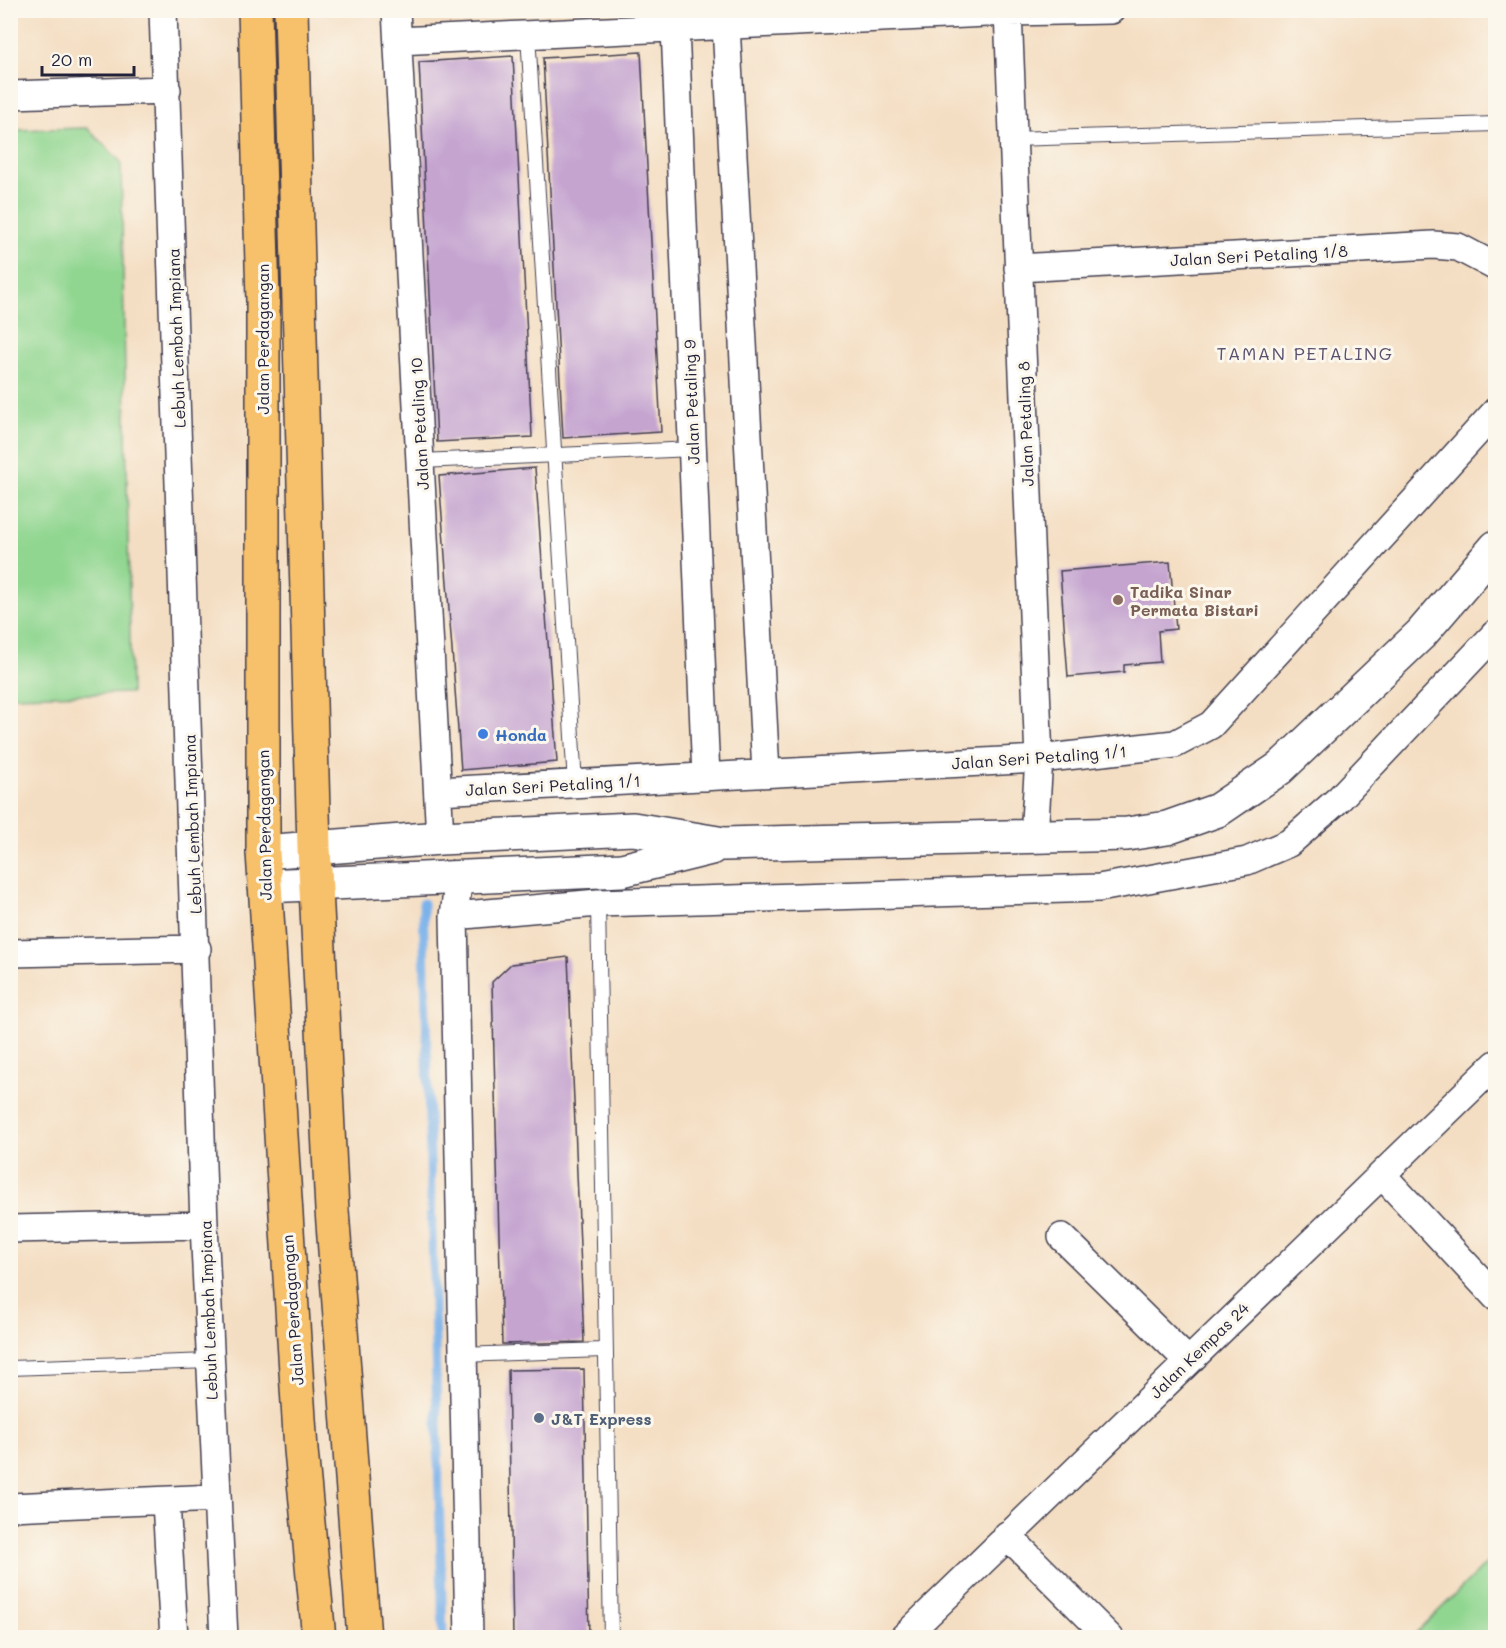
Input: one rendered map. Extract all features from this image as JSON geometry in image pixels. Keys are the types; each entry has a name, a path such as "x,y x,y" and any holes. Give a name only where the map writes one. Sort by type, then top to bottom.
{"main road":[{"name":"Jalan Perdagangan","path":"255,10 263,301 263,852 301,1450 319,1638"},
{"path":"291,10 314,848 332,1210 364,1638"}],"street":[{"name":"Lebuh Lembah Impiana","path":"163,10 197,949 204,1225 224,1638"},
{"name":"Jalan Petaling 10","path":"396,10 440,838"},
{"path":"398,41 1008,11 1111,10"},
{"name":"Jalan Petaling 8","path":"1008,11 1039,759 1034,836"},
{"path":"726,25 765,773"},
{"name":"Jalan Petaling 9","path":"675,28 706,777"},
{"path":"10,95 167,90"},
{"name":"Jalan Seri Petaling 1/8","path":"1018,268 1433,245 1458,247 1496,267"},
{"name":"Jalan Seri Petaling 1/1","path":"438,791 1039,759 1175,744 1212,725 1496,411"},
{"path":"263,852 440,838 633,829 724,844 1127,834 1157,829 1218,810 1280,768 1420,634 1496,547"},
{"path":"454,916 598,903 1099,888 1247,861 1289,843 1340,798 1496,633"},
{"path":"265,886 459,875 622,870 724,844"},
{"path":"459,875 454,916 461,1355 469,1638"},
{"path":"10,953 197,949"},
{"name":"Jalan Kempas 24","path":"903,1638 1496,1064"},
{"path":"1382,1175 1496,1297"},
{"path":"10,1229 204,1225"},
{"path":"1062,1237 1188,1361"},
{"path":"10,1507 166,1502 216,1498"},
{"path":"166,1502 174,1638"},
{"path":"1007,1535 1110,1638"}],"lane":[{"path":"528,34 575,784"},
{"path":"1013,139 1496,124"},
{"path":"421,461 693,449"},
{"path":"598,903 610,1638"},
{"path":"461,1355 604,1350"},
{"path":"10,1368 210,1361"}],"green space":[{"path":"87,128 121,162 131,693 11,696 11,130"},
{"path":"1495,1555 1495,1637 1412,1637"}],"building":[{"path":"641,52 661,432 563,438 543,58"},
{"path":"513,56 532,437 437,442 419,62"},
{"path":"535,468 557,762 461,770 439,476"},
{"name":"Tadika Sinar Permata Bistari","path":"1170,562 1176,629 1158,631 1160,662 1124,665 1124,672 1068,677 1060,571"},
{"path":"568,957 584,1342 502,1344 492,982 511,964"},
{"path":"584,1369 589,1638 513,1638 508,1370"}],"waterway":[{"path":"423,903 443,1638"}],"place":[{"name":"Tadika Sinar Permata Bistari","path":"1118,600"},
{"name":"Honda","path":"483,734"},
{"name":"J&T Express","path":"539,1418"}],"district":[{"name":"TAMAN PETALING","path":"1305,353"}]}
